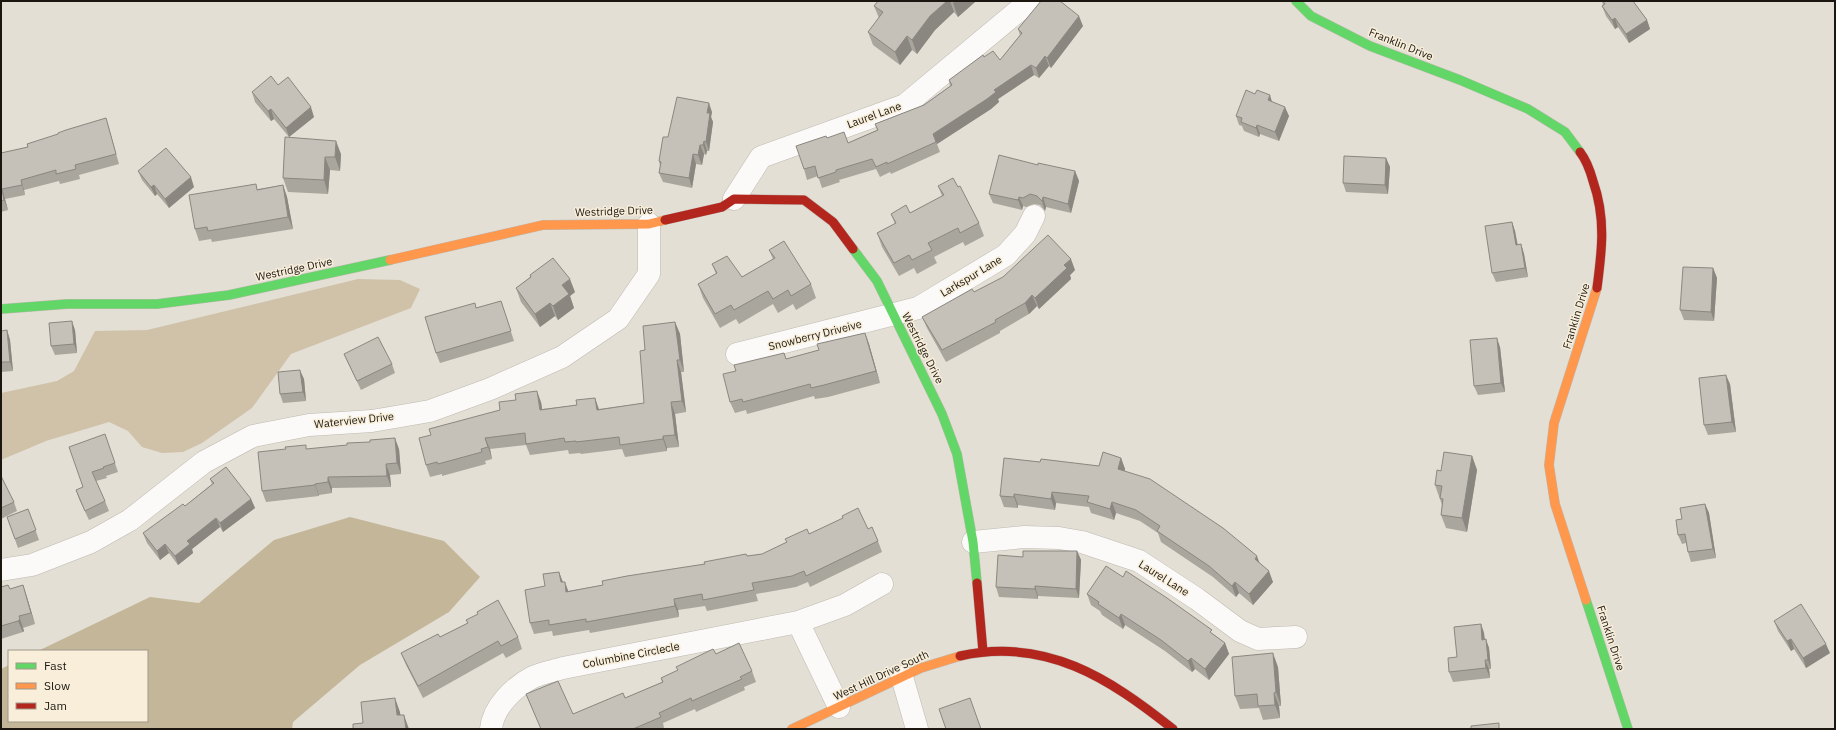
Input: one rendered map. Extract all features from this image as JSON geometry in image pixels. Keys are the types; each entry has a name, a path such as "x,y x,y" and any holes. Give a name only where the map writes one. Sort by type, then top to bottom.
{"street":[{"name":"Laurel Lane","path":"734,199 761,156 905,105 1030,1"},
{"name":"Franklin Drive","path":"1296,1 1310,16 1370,46 1460,80 1528,109 1564,132 1586,160 1600,200 1603,237 1598,292 1554,423 1549,465 1555,504 1628,729"},
{"name":"Westridge Drive","path":"1,309 67,304 157,304 222,296 300,281 543,225 649,224 722,207 734,199 804,200 833,222 877,281 942,414 957,454 973,542 983,652"},
{"name":"Larkspur Lane","path":"893,316 918,308 1006,255 1026,234 1034,216"},
{"name":"Waterview Drive","path":"1,570 32,565 91,542 130,520 204,462 253,436 308,425 372,421 430,411 490,389 562,357 618,319 649,274 649,224"},
{"name":"Snowberry Driveive","path":"737,354 893,316"},
{"name":"Laurel Lane","path":"973,542 1024,538 1059,538 1082,542 1140,562 1198,599 1240,632 1258,639 1296,637"},
{"name":"Columbine Circlecle","path":"491,729 500,706 515,688 534,677 563,668 798,622 845,605 882,584"},
{"path":"798,622 839,707"},
{"name":"West Hill Drive South","path":"792,729 902,677 938,662 983,652 1016,652 1045,657 1082,668 1115,686 1173,729"},
{"path":"902,677 917,729"}],"shaded area":[{"path":"358,279 400,280 420,289 411,308 291,354 252,408 202,443 183,452 162,453 142,447 128,431 109,422 46,441 1,460 1,393 57,381 74,371 95,331 147,330"},
{"path":"350,517 444,541 480,577 449,612 360,665 293,722 292,729 1,729 1,669 8,666 8,722 148,722 148,650 40,650 150,597 199,603 274,540"}],"building":[{"path":"878,1 947,1 930,16 912,40 907,36 895,52 868,32 883,12 874,6"},
{"path":"1041,1 1060,1 1079,16 1047,58 1045,56 1036,68 1031,65 994,90 996,92 987,99 933,134 936,142 887,164 887,162 876,167 872,159 836,170 836,172 818,178 815,166 804,169 796,146 844,132 848,143 878,130 875,124 924,105 952,85 949,80 983,55 984,57 993,51 1000,60 1022,33 1018,29"},
{"path":"1603,1 1633,1 1647,20 1626,34 1615,18 1612,20 1602,6 1605,4"},
{"path":"271,76 278,85 288,77 311,107 286,128 271,109 268,111 252,92"},
{"path":"1246,90 1255,94 1257,90 1270,95 1268,100 1285,107 1275,132 1257,125 1256,128 1241,122 1242,118 1236,116"},
{"path":"677,97 709,103 707,113 710,113 706,142 704,141 703,145 700,145 698,155 693,154 689,178 659,173 661,162 659,161 663,137 668,137"},
{"path":"106,118 116,154 75,165 76,169 56,174 56,170 21,180 22,185 2,189 4,200 1,201 1,153 28,147 27,144"},
{"path":"285,137 336,141 335,157 325,157 324,180 283,178"},
{"path":"166,148 191,177 165,199 154,185 151,187 138,171"},
{"path":"999,155 1038,165 1038,163 1075,171 1068,204 1043,197 1042,201 1037,196 1030,194 1023,198 1019,197 1018,200 989,194"},
{"path":"1344,156 1386,158 1385,185 1343,183"},
{"path":"953,178 958,187 960,186 979,223 960,233 958,228 928,243 932,250 912,260 909,255 894,263 877,233 896,223 891,214 906,205 910,213 944,195 938,186"},
{"path":"256,184 257,190 283,185 288,217 208,231 207,227 195,229 189,195"},
{"path":"1512,222 1516,245 1521,244 1525,268 1492,273 1485,226"},
{"path":"1048,235 1071,259 1064,265 1067,268 1035,298 1032,295 1025,303 995,320 996,322 942,350 922,317 972,289 974,292 1003,277"},
{"path":"784,241 811,284 791,296 788,290 773,299 768,291 734,310 731,305 715,314 698,284 717,273 712,264 727,256 742,277 775,258 769,250"},
{"path":"553,258 570,279 562,285 569,294 553,306 550,303 535,314 516,288 531,277 530,275"},
{"path":"1683,267 1713,268 1711,312 1680,310"},
{"path":"501,301 511,331 436,353 425,317 475,303 476,308"},
{"path":"72,321 74,344 51,346 49,323"},
{"path":"675,322 680,360 677,360 682,401 671,402 675,435 663,436 663,439 620,445 619,437 576,442 565,442 564,438 526,444 525,433 485,438 488,447 481,449 482,452 438,464 437,462 426,465 419,438 431,435 429,429 500,410 499,402 516,400 515,394 537,391 540,410 577,405 576,400 595,398 597,410 644,403 640,351 645,350 643,326"},
{"path":"7,330 10,362 1,362 1,331"},
{"path":"865,333 876,371 811,388 810,384 743,402 742,399 730,402 723,374 736,371 734,365 784,353 786,359 819,350 817,344"},
{"path":"378,337 392,364 357,381 344,354"},
{"path":"1497,338 1501,383 1474,386 1470,340"},
{"path":"300,370 303,392 280,394 278,372"},
{"path":"1726,375 1732,422 1704,425 1699,378"},
{"path":"105,434 115,463 92,472 105,501 85,511 76,490 83,487 69,447"},
{"path":"395,438 397,463 386,464 387,476 328,477 328,482 315,485 262,491 258,452 286,449 285,447 306,445 306,449"},
{"path":"1103,452 1121,458 1118,469 1150,479 1223,528 1257,556 1255,559 1269,571 1249,594 1235,582 1232,586 1209,566 1157,531 1160,526 1136,510 1112,502 1110,509 1087,502 1089,496 1052,492 1051,499 1014,494 1014,497 1000,496 1004,458 1040,462 1041,459 1099,466"},
{"path":"1444,452 1472,456 1462,518 1441,515 1443,499 1440,498 1442,486 1435,485 1437,470 1441,471"},
{"path":"226,467 251,499 220,523 216,518 187,541 190,544 175,556 165,544 157,551 143,533 183,504 185,506 214,483 210,479"},
{"path":"1,476 14,502 1,508"},
{"path":"1705,504 1713,549 1688,552 1685,534 1678,535 1676,520 1682,519 1680,508"},
{"path":"858,508 868,529 872,527 878,541 806,576 804,571 792,576 752,583 754,590 703,600 702,594 674,599 675,606 586,622 586,619 549,625 549,620 530,623 525,590 545,586 543,574 559,572 561,582 565,582 566,592 603,585 602,581 627,576 705,564 704,562 746,554 747,556 762,554 787,542 785,539 807,529 809,534 843,518 842,516"},
{"path":"28,509 36,530 15,539 7,517"},
{"path":"1023,551 1077,551 1076,589 1035,586 1035,589 996,587 998,555 1023,557"},
{"path":"1106,566 1123,577 1126,571 1212,630 1210,632 1225,643 1205,669 1191,658 1188,661 1161,640 1121,614 1119,618 1098,604 1099,602 1087,594"},
{"path":"8,585 10,589 23,585 31,613 19,616 20,619 18,621 1,626 1,587"},
{"path":"498,600 518,637 501,646 498,641 418,686 401,653 438,634 440,637 468,623 466,620 478,614 477,612"},
{"path":"1801,604 1826,644 1803,658 1791,639 1787,641 1774,621"},
{"path":"1481,624 1482,640 1486,639 1488,660 1485,660 1486,668 1449,672 1448,658 1457,657 1454,627"},
{"path":"739,643 752,671 740,677 742,679 692,701 691,698 659,713 661,717 633,729 541,729 526,694 558,681 573,714 623,693 625,698 663,682 661,678 678,670 676,667 713,649 716,654"},
{"path":"1273,653 1276,692 1274,693 1275,705 1258,706 1257,694 1235,696 1232,657"},
{"path":"395,698 397,715 404,715 406,729 353,729 353,724 363,723 361,702"},
{"path":"970,698 981,729 946,729 939,709"},
{"path":"1499,723 1499,729 1471,729 1471,726"}],"traffic: fast":[{"path":"1296,1 1311,16 1370,46 1460,80 1528,109 1565,132 1580,152"},
{"path":"853,249 877,281 942,414 957,454 973,542 977,583"},
{"path":"1,309 67,304 157,304 229,295 390,260"},
{"path":"1586,600 1628,729"}],"traffic: slow":[{"path":"390,260 543,225 649,224 665,220"},
{"path":"1586,600 1555,504 1549,465 1554,423 1597,288"},
{"path":"792,729 921,668 960,656"}],"traffic: jam":[{"path":"1580,152 1589,169 1600,208 1602,234 1597,288"},
{"path":"665,220 722,207 734,199 804,200 833,222 853,249"},
{"path":"977,583 983,652"},
{"path":"960,656 991,652 1021,652 1048,657 1075,666 1100,678 1125,693 1173,729"}]}
